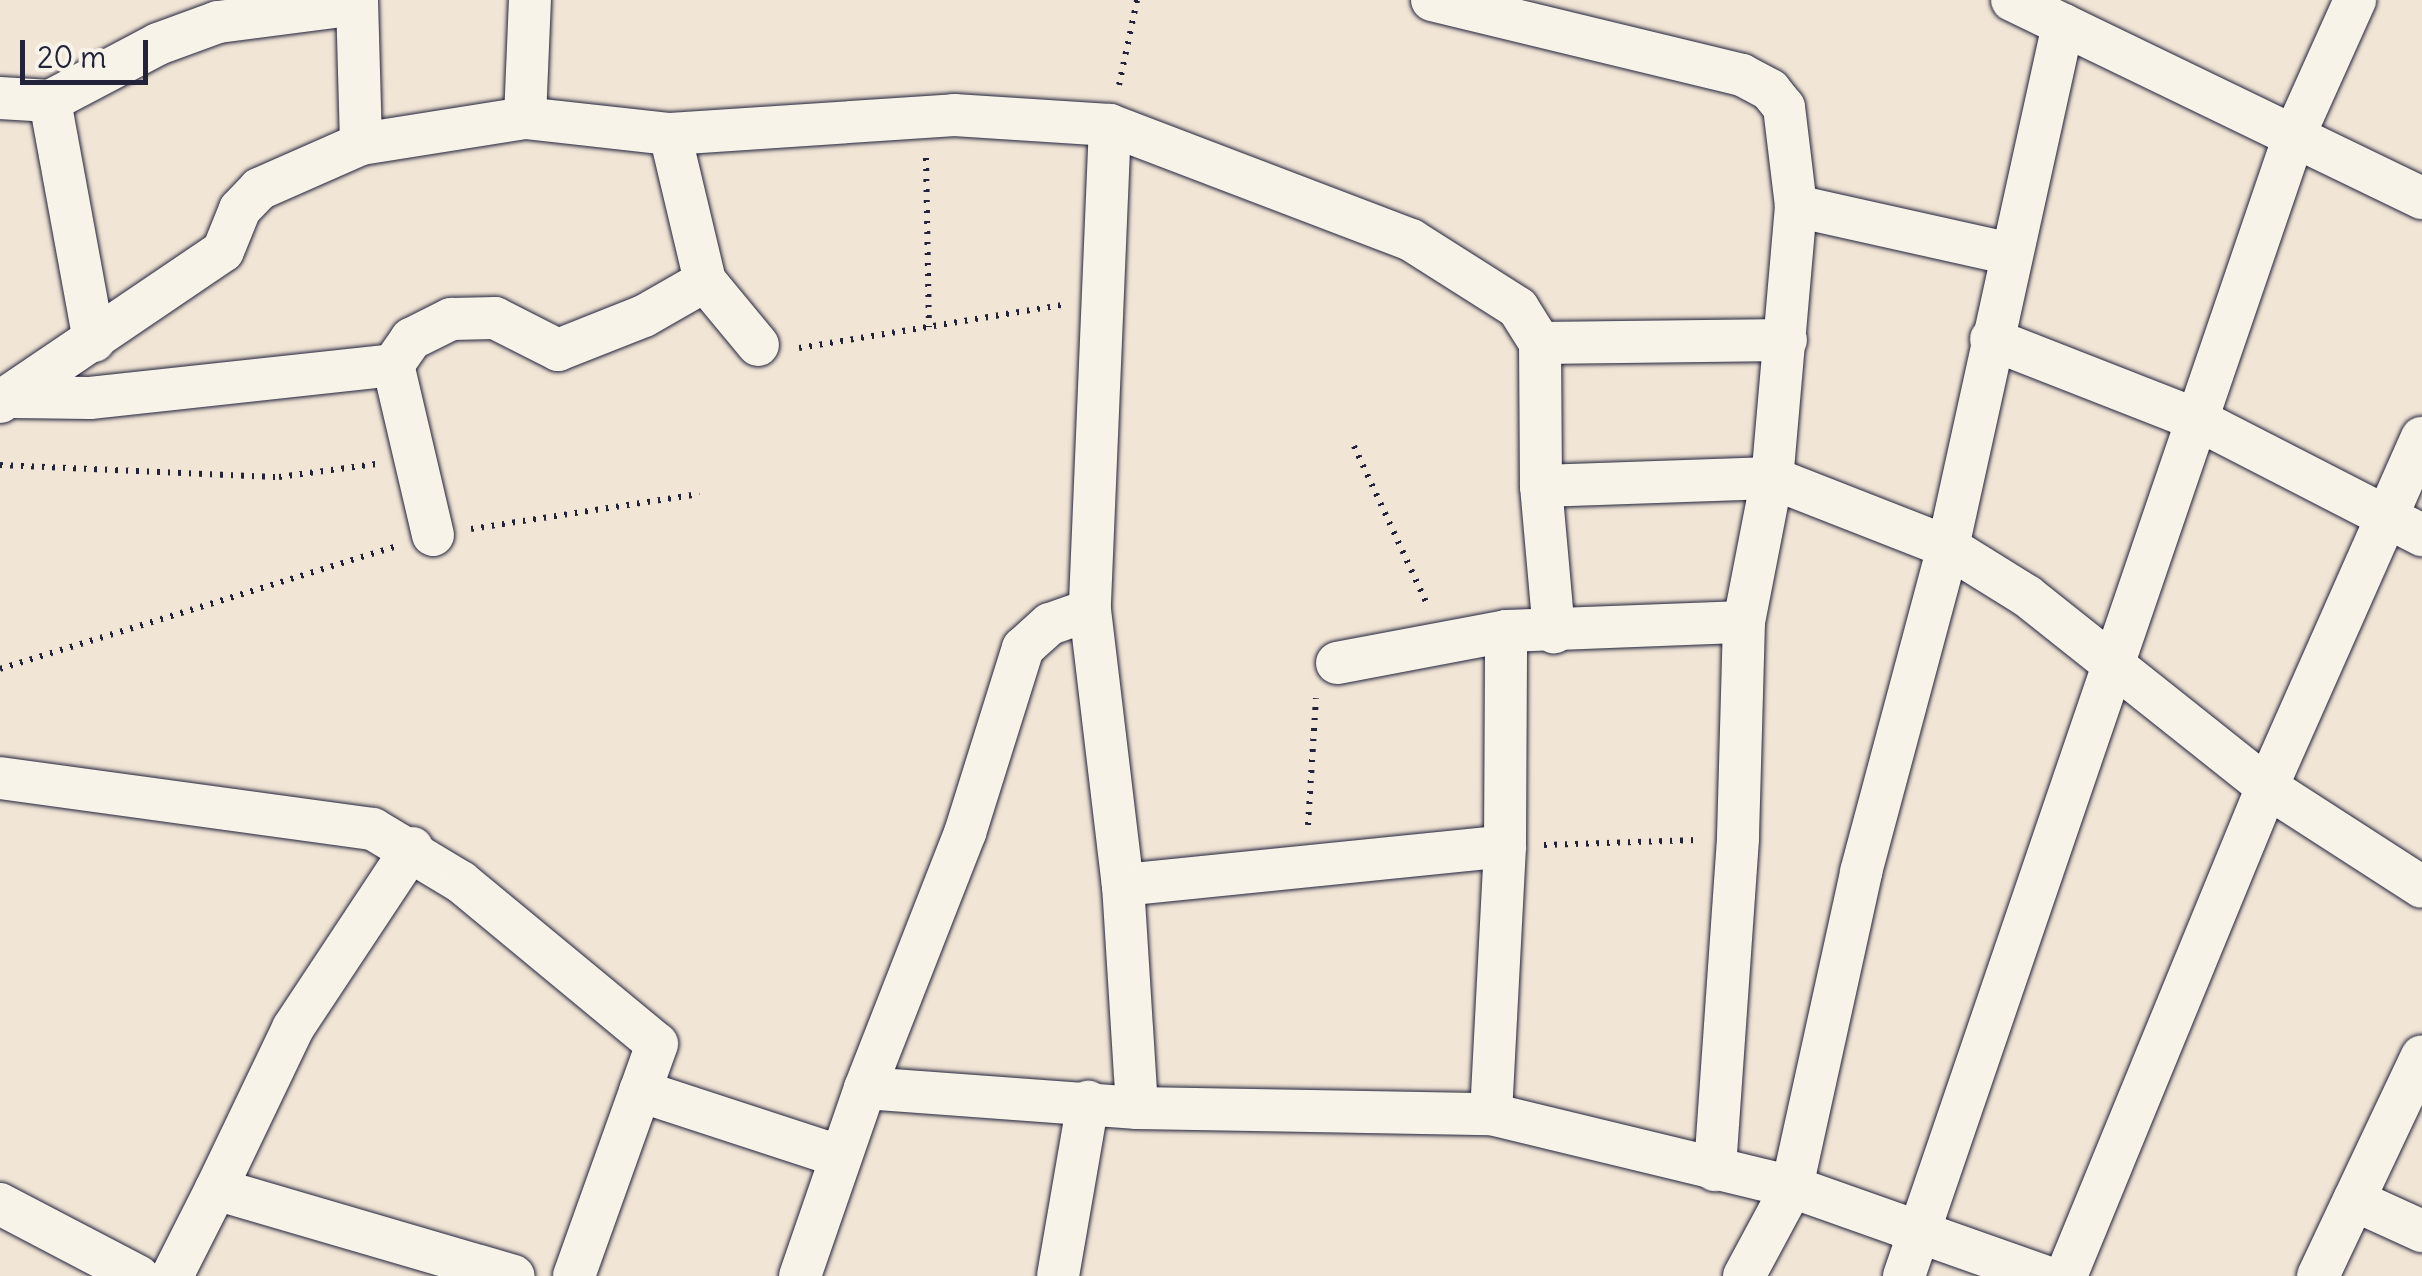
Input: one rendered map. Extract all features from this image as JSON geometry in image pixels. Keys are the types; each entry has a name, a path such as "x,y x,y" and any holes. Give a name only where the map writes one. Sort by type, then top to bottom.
{"street":[{"path":"525,118 530,0"},
{"path":"1432,0 1742,75 1770,90 1784,107 1796,206 1772,478 1744,622 1738,839 1715,1170"},
{"path":"2012,0 2422,198"},
{"path":"1904,1276 2294,136 2355,0"},
{"path":"0,98 50,100 158,44 218,22 356,2 361,144"},
{"path":"1744,1276 1792,1187 1861,872 1948,547 2063,26"},
{"path":"50,100 94,341"},
{"path":"7,400 223,251 240,209 259,189 361,144 525,118 670,134 996,115 1110,126 1411,240 1518,308 1540,343 1541,486 1554,632"},
{"path":"1110,126 1098,300 1090,610 1123,885 1136,1108"},
{"path":"670,134 705,281 758,345"},
{"path":"1796,206 2010,254"},
{"path":"7,400 90,398 394,365 424,328 451,319 496,318 558,350 644,316 705,281"},
{"path":"1991,339 2198,420 2404,525"},
{"path":"1540,343 1786,340"},
{"path":"394,365 433,535"},
{"path":"2066,1276 2267,788 2404,525 2422,438"},
{"path":"1541,486 1772,478 1948,547 2027,596 2267,788 2422,887"},
{"path":"800,1276 838,1156 964,833 1024,648 1050,624 1090,610"},
{"path":"1337,663 1506,632 1744,622"},
{"path":"1491,1114 1504,846 1506,632"},
{"path":"0,778 359,826 412,848 657,1044 574,1276"},
{"path":"1123,885 1306,862 1504,846"},
{"path":"172,1276 292,1028 412,848"},
{"path":"2318,1276 2422,1056"},
{"path":"865,1088 1136,1108 1491,1114 1792,1187 2044,1276"},
{"path":"640,1092 838,1156"},
{"path":"1058,1276 1088,1102"},
{"path":"216,1190 514,1276"},
{"path":"2354,1200 2422,1231"},
{"path":"0,1204 138,1276"}],"path":[{"path":"1110,126 1137,0"},
{"path":"925,118 929,326"},
{"path":"758,345 778,351 1098,300"},
{"path":"1354,446 1444,642"},
{"path":"0,465 279,477 417,458"},
{"path":"0,668 433,535 699,494"},
{"path":"1306,862 1317,689 1327,666 1337,663"},
{"path":"1504,846 1738,839"}]}
